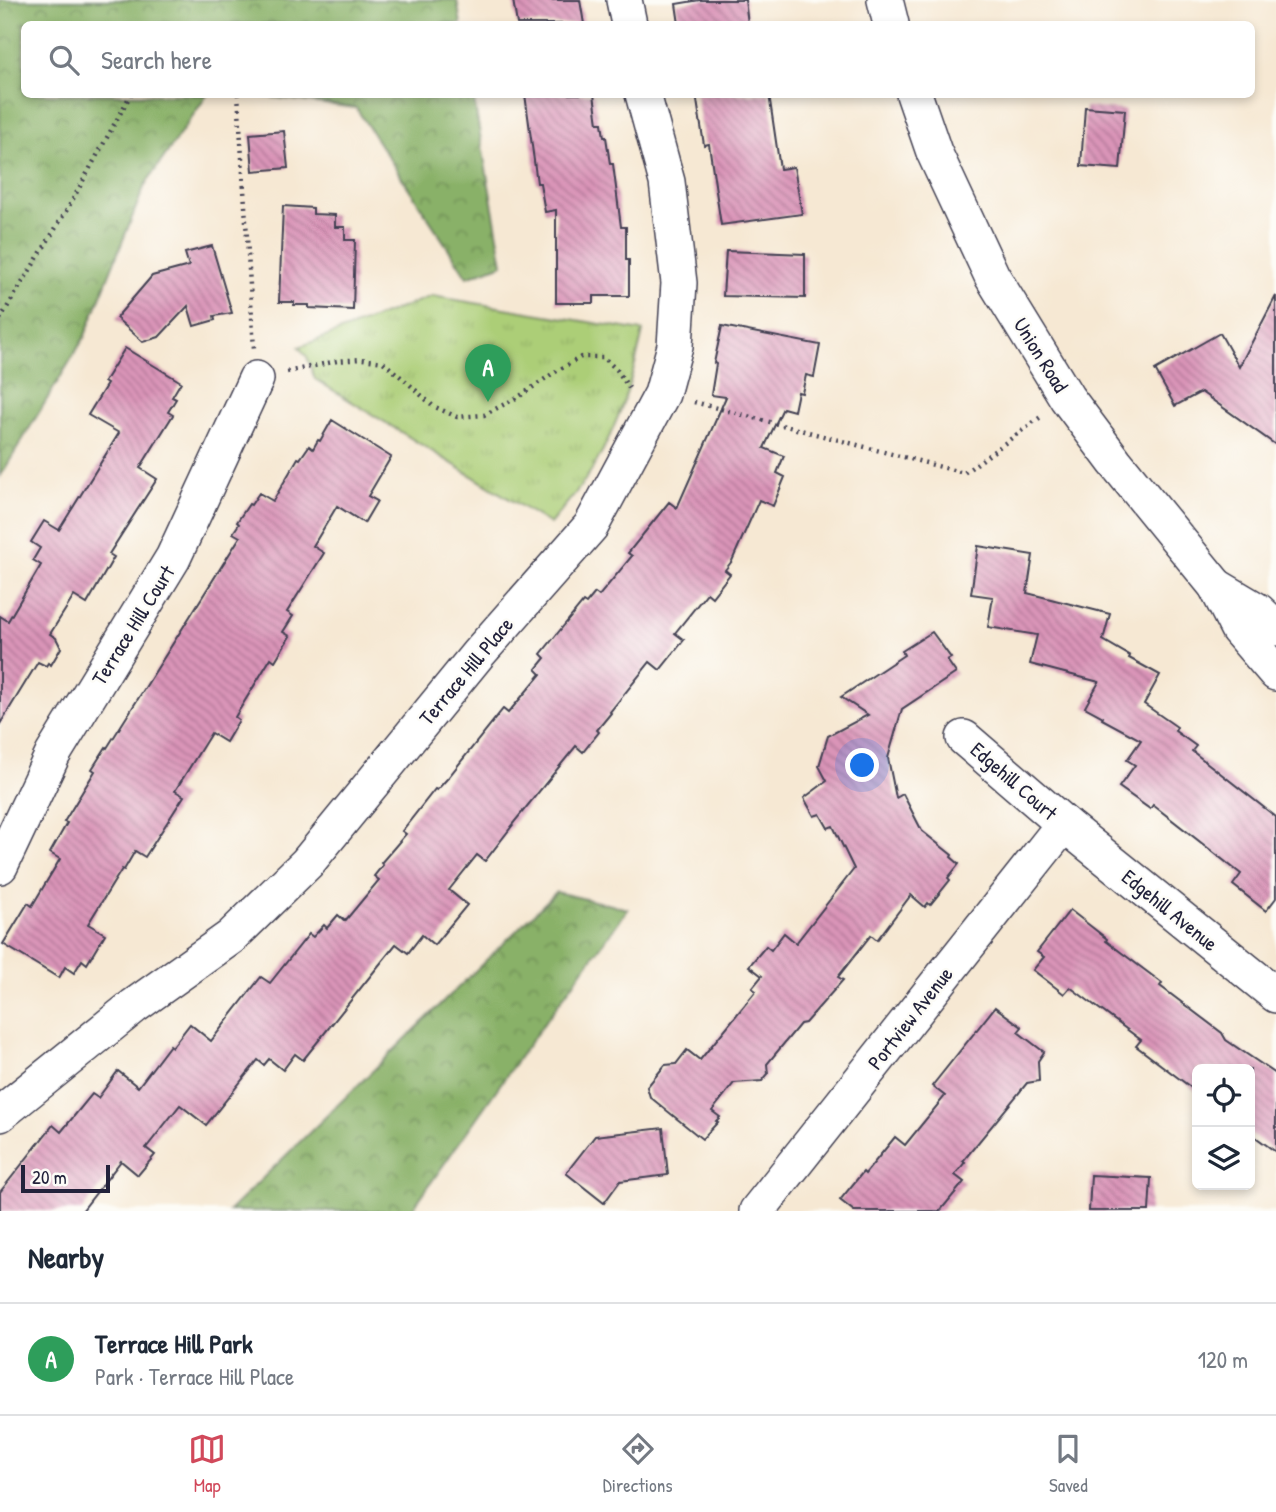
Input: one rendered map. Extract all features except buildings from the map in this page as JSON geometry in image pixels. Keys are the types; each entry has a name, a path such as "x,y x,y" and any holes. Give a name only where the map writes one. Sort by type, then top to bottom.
{"street":[{"path":"624,0 628,21"},
{"path":"885,0 890,21"},
{"name":"Terrace Hill Place","path":"0,1114 134,1006 232,937 307,863 478,654 590,526 660,397 675,346 679,283 667,182 644,98"},
{"name":"Union Road","path":"915,98 933,152 992,276 1067,398 1115,462 1216,586 1238,629 1276,673"},
{"name":"Terrace Hill Court","path":"0,866 53,754 173,558 256,379"},
{"name":"Union Road","path":"1216,586 1258,611 1276,628"},
{"name":"Edgehill Court","path":"964,738 1064,824"},
{"name":"Edgehill Avenue","path":"1064,824 1276,995"},
{"name":"Portview Avenue","path":"757,1211 1064,824"}],"path":[{"path":"0,320 68,208 129,98"},
{"path":"238,98 256,379 337,361 362,359 383,362 433,406 457,417 484,415 520,396 580,357 603,357 617,370 627,388 964,473 1067,398"}],"green space":[{"path":"0,0 457,0 460,21 21,21 21,98 205,98 145,185 84,338 0,477"},
{"path":"278,98 474,98 503,264 467,277 356,108"},
{"path":"432,296 643,331 627,392 603,450 581,486 550,524 315,379 307,357 299,347"},
{"path":"556,892 628,909 411,1211 229,1211"}],"place":[{"name":"Terrace Hill Park","path":"488,402"}]}
